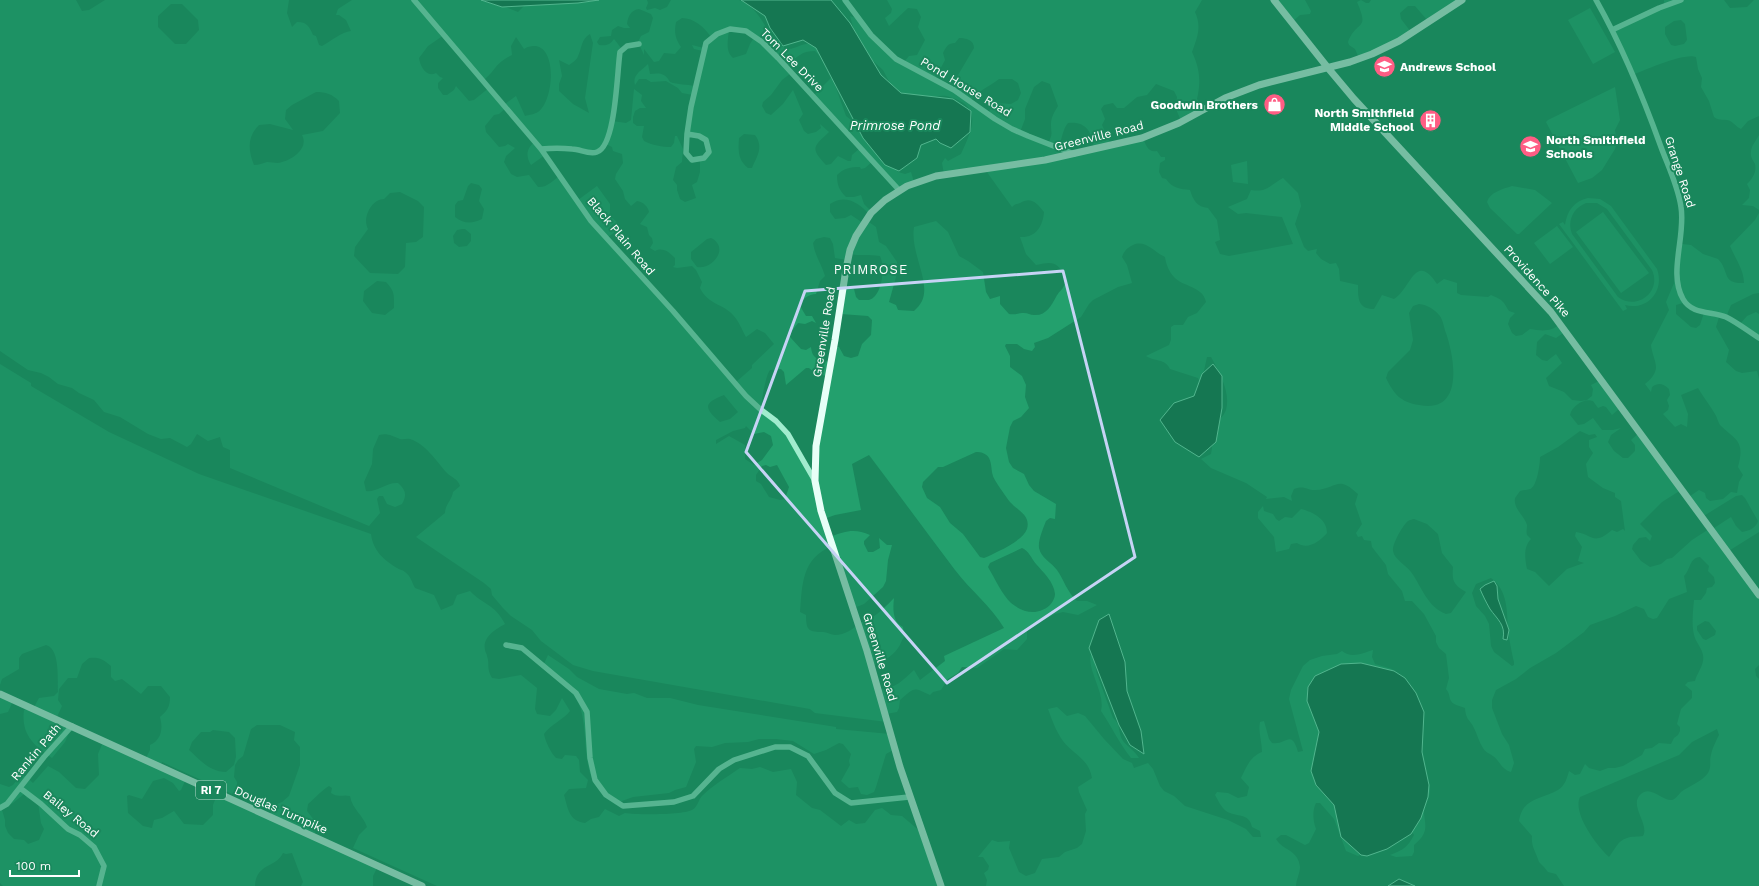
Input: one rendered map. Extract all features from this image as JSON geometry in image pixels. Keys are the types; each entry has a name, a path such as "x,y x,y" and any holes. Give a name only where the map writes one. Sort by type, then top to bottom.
{"main road":[{"name":"Providence Pike","path":"1274,0 1328,68 1551,312 1759,595"},
{"name":"Greenville Road","path":"941,886 909,797 867,651 821,511 815,481 816,446 850,250 856,236 871,213 884,200 907,186 936,176 1074,154 1142,138 1179,123 1225,98 1263,83 1350,62 1390,45 1462,0"},
{"name":"Douglas Turnpike","path":"0,694 422,886"}],"street":[{"name":"Black Plain Road","path":"414,0 541,149 591,221 673,311 746,396 776,421 788,434 815,481"},
{"name":"Pond House Road","path":"845,0 871,35 896,59 954,90 1012,129 1074,154"},
{"name":"Grange Road","path":"1596,0 1612,30 1644,103 1680,199 1683,221 1677,273 1678,287 1684,300 1694,309 1724,316 1740,324 1759,338"},
{"path":"1612,30 1659,8 1682,0"},
{"name":"Tom Lee Drive","path":"687,134 699,136 706,140 709,152 704,158 692,160 686,153 687,134 691,107 706,43 716,34 730,29 746,31 762,42 778,58 899,190"},
{"path":"541,149 573,149 597,152 605,146 610,132 620,52 627,46 639,44"},
{"path":"506,646 522,648 576,693 587,712 590,758 595,780 606,795 623,806 674,802 693,796 719,769 734,760 775,747 790,747 808,756 835,793 851,803 909,797"},
{"name":"Rankin Path","path":"0,808 7,804 44,757 72,726"},
{"name":"Bailey Road","path":"20,788 41,804 68,829 80,834 94,847 104,866 99,886"}],"highlighted area":[{"path":"1063,271 1135,557 947,683 746,452 805,291"}],"shaded area":[{"path":"0,0 76,0 82,11 89,10 105,0 289,0 287,13 292,27 297,22 305,24 309,27 313,35 316,36 319,45 322,46 340,35 351,31 346,20 339,15 336,15 338,9 352,0 488,0 518,12 530,0 647,0 647,10 655,8 660,10 667,7 671,0 739,0 747,4 753,10 771,35 783,47 791,49 811,44 819,50 828,64 815,51 803,53 797,57 787,66 791,73 782,80 771,95 763,102 762,106 766,113 771,115 783,104 793,90 803,114 799,120 804,131 808,134 816,132 821,128 820,124 829,132 817,145 817,155 826,165 831,164 838,156 851,161 852,155 860,148 813,96 832,77 846,116 856,124 898,172 905,174 911,172 914,182 898,189 873,161 865,168 847,168 837,175 840,190 846,197 861,195 864,204 871,211 869,214 856,203 846,200 836,201 830,204 830,212 835,219 845,218 851,215 863,223 866,220 876,227 879,242 886,246 897,262 898,270 889,302 896,305 898,310 914,311 922,301 924,285 915,247 914,227 936,221 948,232 959,256 983,272 986,292 990,299 1000,296 1000,304 1009,314 1024,313 1038,315 1048,310 1063,287 1066,278 1060,269 1054,264 1047,263 1036,265 1026,254 1020,237 1026,237 1038,230 1042,222 1044,212 1031,200 1024,201 1012,207 984,168 944,174 942,163 945,158 948,161 961,154 972,127 971,111 966,105 958,100 946,96 921,97 894,91 883,70 870,58 857,41 850,16 856,18 876,40 904,62 909,56 917,55 925,40 918,27 921,17 917,9 908,8 889,26 885,18 891,13 892,9 887,0 1202,0 1195,12 1198,28 1197,37 1192,52 1197,64 1199,76 1197,99 1203,109 1181,121 1176,109 1177,97 1174,91 1156,84 1147,95 1137,97 1124,108 1117,108 1113,103 1104,105 1101,109 1105,119 1102,125 1111,145 1143,138 1149,150 1157,151 1161,157 1165,157 1165,160 1160,163 1159,172 1162,178 1166,179 1176,188 1190,190 1198,205 1208,208 1217,220 1220,240 1215,242 1220,254 1229,256 1293,244 1282,217 1246,213 1238,214 1228,207 1247,199 1251,190 1257,191 1265,189 1283,178 1298,193 1301,206 1295,224 1304,247 1308,251 1317,249 1316,253 1321,259 1330,264 1336,263 1339,269 1340,281 1358,285 1359,299 1365,307 1374,309 1382,295 1394,299 1400,294 1414,275 1423,271 1430,275 1437,284 1444,279 1457,283 1457,293 1461,295 1488,297 1491,295 1500,300 1509,311 1515,313 1510,318 1508,324 1512,333 1516,336 1522,335 1530,329 1546,330 1557,327 1560,324 1566,331 1556,338 1545,334 1537,342 1536,355 1542,360 1547,361 1556,354 1562,363 1546,378 1549,386 1564,392 1572,400 1581,401 1587,400 1592,396 1593,389 1591,385 1601,380 1621,407 1612,415 1606,407 1603,406 1598,408 1593,401 1590,400 1582,402 1576,406 1570,415 1578,425 1584,424 1593,418 1602,430 1621,428 1611,435 1608,442 1614,451 1623,458 1628,458 1635,451 1635,445 1631,440 1639,433 1681,490 1662,502 1640,524 1652,536 1650,541 1646,537 1639,538 1633,545 1632,549 1641,561 1650,567 1661,564 1667,559 1672,558 1692,540 1731,517 1736,526 1742,532 1752,529 1756,526 1758,521 1742,495 1736,496 1702,517 1687,498 1699,490 1705,493 1706,498 1710,501 1723,499 1731,492 1737,493 1739,482 1743,475 1738,467 1741,452 1738,442 1720,425 1716,415 1698,388 1681,395 1688,414 1687,427 1681,424 1675,427 1663,414 1668,410 1669,406 1667,400 1670,395 1669,389 1659,384 1652,387 1651,392 1645,384 1651,379 1656,370 1651,345 1669,310 1666,302 1677,276 1682,244 1691,245 1703,254 1718,259 1729,279 1737,283 1744,283 1741,269 1730,246 1755,220 1759,213 1759,293 1753,294 1731,305 1726,317 1719,317 1716,327 1729,350 1726,362 1736,371 1742,373 1757,371 1759,379 1759,532 1727,552 1759,597 1759,665 1755,669 1756,676 1759,679 1759,886 1564,886 1556,874 1548,872 1539,862 1533,846 1532,836 1519,821 1524,807 1534,800 1560,788 1565,782 1569,771 1575,775 1580,774 1585,764 1589,768 1600,771 1608,768 1623,766 1642,755 1645,749 1652,748 1659,743 1671,744 1674,738 1678,735 1680,727 1677,724 1681,709 1692,698 1692,691 1685,685 1688,682 1695,681 1703,662 1701,648 1694,634 1693,614 1694,600 1701,600 1706,593 1707,588 1712,587 1715,583 1714,577 1708,571 1709,566 1700,557 1694,559 1684,576 1687,592 1669,599 1657,618 1653,619 1648,617 1644,609 1636,606 1615,616 1590,625 1584,632 1556,653 1496,690 1492,700 1492,708 1502,734 1509,745 1514,763 1511,772 1508,771 1484,749 1473,725 1467,718 1465,708 1452,703 1446,689 1449,678 1446,654 1439,648 1436,642 1436,636 1424,614 1412,601 1405,601 1402,591 1388,574 1386,565 1372,547 1371,541 1364,540 1362,536 1358,537 1356,533 1362,524 1355,504 1358,494 1346,485 1337,484 1315,490 1303,488 1294,489 1291,496 1292,501 1284,497 1266,499 1267,497 1246,483 1211,468 1201,459 1211,454 1216,427 1226,410 1227,403 1226,389 1211,357 1207,357 1201,384 1198,378 1170,369 1165,363 1146,356 1169,345 1171,340 1171,327 1174,325 1183,325 1188,317 1197,313 1206,302 1201,293 1174,277 1168,268 1165,257 1142,244 1129,247 1122,257 1127,265 1132,283 1118,287 1093,300 1081,317 1048,338 1034,343 1035,347 1032,351 1024,349 1017,344 1006,344 1005,346 1010,356 1010,367 1022,376 1026,385 1025,397 1029,408 1021,417 1013,421 1010,427 1006,448 1009,462 1013,468 1024,474 1029,485 1034,491 1056,504 1055,519 1050,518 1046,521 1041,534 1039,542 1040,551 1055,567 1068,590 1077,601 1087,601 1097,605 1078,615 1063,612 1055,614 1032,626 1027,631 1027,639 1017,650 1004,649 977,668 962,667 958,673 948,679 941,690 933,692 930,695 917,690 912,691 900,700 897,712 886,714 887,722 815,713 810,709 593,671 573,665 541,641 532,630 511,616 492,595 491,589 484,583 416,537 445,513 446,507 453,492 460,486 435,458 416,441 382,434 379,435 373,449 372,464 364,482 366,491 398,483 404,490 405,498 402,504 395,507 387,504 383,496 379,496 377,499 380,513 369,526 230,468 230,450 223,447 220,437 208,441 197,434 191,444 187,447 170,438 161,439 148,434 120,417 104,412 94,400 72,388 58,384 41,373 28,370 0,351","holes":["171,4 182,4 198,20 199,30 186,44 175,44 158,27 158,16","639,9 651,14 653,18 649,32 641,36 638,42 644,55 644,49 654,62 659,61 664,53 675,54 681,47 677,41 675,29 676,22 682,18 695,21 711,37 704,48 692,45 694,49 703,51 695,86 670,82 662,74 650,74 648,64 638,73 634,82 635,85 639,79 646,79 651,82 666,81 678,88 682,93 693,95 689,134 705,139 706,155 700,159 700,172 697,182 692,185 696,198 685,202 680,199 677,185 673,180 676,167 682,162 683,149 677,136 675,136 674,143 671,147 654,145 644,141 642,137 644,126 637,126 633,123 635,111 640,108 646,108 641,101 642,95 634,89 631,120 626,123 612,121 621,48 614,39 611,43 606,45 599,45 597,42 600,37 611,36 612,30 618,26 630,28 627,24 630,14","729,30 746,30 755,36 746,54 733,58 730,55 728,45","590,34 593,43 585,98 589,113 573,104 559,91 559,84 562,76 559,60 569,65 572,63 576,60 585,38","444,35 484,80 499,64 512,55 511,46 516,37 524,49 536,46 543,50 548,57 551,77 550,88 547,98 538,112 525,116 516,96 505,104 490,87 474,100 469,101 456,86 454,90 447,95 443,95 438,88 438,83 443,78 436,73 426,73 419,58 428,46","959,38 969,40 974,45 974,48 951,87 935,79 945,60 943,53 949,45 955,43","999,79 1012,79 1018,83 1021,93 1018,100 1011,104 995,103 988,113 971,100","1042,81 1050,84 1058,106 1053,114 1049,142 1020,132 1025,119 1025,109 1034,87","316,92 329,94 339,101 340,113 323,131 302,135 304,140 302,148 295,156 280,163 267,162 254,165 250,144 252,134 259,125 270,124 293,130 285,119 286,110 292,105","507,107 535,142 530,146 528,152 528,158 531,165 545,155 543,148 597,151 606,144 612,147 613,151 622,154 623,163 616,174 615,179 623,191 625,199 631,206 637,201 643,203 648,208 649,212 640,224 647,227 649,235 652,238 653,243 650,248 655,251 666,251 675,258 675,265 673,267 677,268 692,266 696,270 702,282 700,288 703,294 729,311 739,323 746,337 757,329 765,333 774,344 752,365 752,368 736,382 607,238 616,231 619,224 610,216 610,204 597,186 578,200 560,176 547,185 541,187 538,187 529,175 517,177 511,174 504,162 506,156 515,148 508,144 499,147 486,132 485,126 494,115 499,114","1068,123 1074,123 1084,126 1087,129 1092,137 1094,148 1072,153 1059,146","744,134 755,135 758,139 759,152 752,168 748,168 742,162 739,151 739,138","471,183 479,185 482,189 479,201 484,209 482,219 475,222 462,221 458,219 455,217 455,205 458,201 463,200 468,186","400,192 418,201 424,207 423,237 416,242 406,243 405,267 398,274 370,273 354,256 355,247 368,229 366,225 367,215 375,202 384,199 390,193","465,229 471,234 471,241 467,246 459,247 454,243 453,236 457,230","824,237 830,238 833,244 835,258 847,260 849,254 880,256 882,261 882,280 874,297 869,300 859,300 856,297 854,289 843,288 841,314 868,316 872,320 871,335 862,344 858,356 851,358 844,356 839,347 833,347 830,362 817,358 813,354 811,347 806,350 801,349 790,337 791,332 798,323 805,324 812,321 816,323 812,316 806,316 800,306 806,297 816,294 820,281 825,276 813,243 816,239","711,238 717,242 719,247 717,257 709,265 697,267 691,259 691,252 707,239","377,281 386,282 391,288 393,294 394,308 385,315 372,313 363,301 364,291","1686,302 1704,313 1700,325 1696,328 1691,327 1676,314 1676,305","1419,304 1428,306 1438,314 1443,322 1452,356 1453,382 1450,393 1443,401 1433,406 1412,404 1402,399 1392,389 1386,378 1388,372 1410,350 1413,340 1409,313 1413,306","806,368 809,368 816,374 827,376 813,477 778,423 761,409 765,383 770,370 781,369 784,372 786,385","724,395 738,412 730,419 720,422 714,417 708,406 713,400","746,426 754,434 764,432 771,436 773,445 762,460 754,465 745,459 745,445 729,436 716,444 716,440 733,431 745,428","1580,431 1589,435 1595,434 1597,437 1589,440 1589,447 1593,453 1586,464 1588,477 1603,488 1615,493 1615,497 1621,501 1625,531 1623,529 1617,532 1612,530 1606,535 1597,538 1576,532 1575,536 1582,547 1578,561 1584,563 1567,569 1549,586 1535,572 1527,569 1525,557 1526,549 1528,542 1531,539 1527,535 1527,525 1517,509 1515,502 1515,498 1520,491 1530,489 1535,484 1540,457 1558,447","976,452 983,453 991,462 993,476 998,485 1010,502 1025,516 1028,524 1027,529 1015,542 984,558 980,557 963,534 950,523 940,507 927,498 922,487 923,482 938,467 943,467","869,455 955,570 993,612 1004,628 944,656 945,661 920,680 914,670 894,686 879,690 872,666 890,657 899,647 904,637 903,627 899,625 895,618 893,606 894,598 874,616 839,635 809,630 806,615 800,612 803,582 806,573 809,565 822,551 832,546 854,608 864,604 883,587 886,581 888,560 892,545 887,545 879,538 880,548 873,552 868,552 864,541 870,535 850,531 830,537 824,519 835,515 861,510 852,464","766,465 770,467 777,465 789,487 785,499 780,500 769,497 761,484 756,481 756,475 762,466","1414,519 1427,524 1438,534 1442,553 1453,567 1454,582 1458,587 1466,592 1451,613 1446,614 1439,611 1429,602 1411,572 1394,554 1393,548 1398,535 1409,521","1022,548 1028,553 1053,585 1055,594 1050,605 1041,611 1030,612 1020,609 1011,603 988,567 990,563","1491,578 1501,589 1506,602 1508,630 1514,665 1512,666 1494,652 1491,646 1489,624 1485,616 1476,606 1472,593 1476,584","1705,621 1709,622 1716,631 1715,635 1706,640 1703,639 1697,630 1697,626","1717,729 1719,735 1712,750 1710,757 1710,768 1706,776 1681,792 1672,800 1668,800 1649,791 1641,794 1638,798 1637,804 1644,826 1643,836 1624,839 1619,843 1609,857 1598,845 1587,829 1579,812 1578,804 1580,797 1679,755 1692,742"]},
{"path":"1274,0 1305,0 1311,11 1310,14 1300,15 1292,22"},
{"path":"1361,0 1369,3 1371,0 1461,0 1428,21 1415,6 1408,6 1400,13 1401,19 1411,32 1359,58 1355,49 1349,45 1348,42 1362,22 1361,11 1357,2"},
{"path":"1664,0 1724,0 1730,8 1747,7 1754,0 1759,0 1759,116 1748,121 1741,129 1729,121 1714,117 1709,101 1701,87 1702,78 1698,69 1696,57 1691,56 1674,59 1632,75 1612,31 1664,5","holes":["1681,20 1685,24 1687,40 1684,44 1675,46 1671,45 1665,34 1665,27 1674,21"]},
{"path":"1590,8 1615,52 1593,64 1568,20"},
{"path":"1615,87 1620,120 1615,130 1617,142 1615,149 1602,170 1592,178 1578,183 1546,122"},
{"path":"1759,135 1759,210 1753,206 1742,205 1749,198 1750,190 1747,184 1754,175 1755,170 1751,150"},
{"path":"1247,161 1248,184 1233,182 1231,165"},
{"path":"1512,186 1535,190 1552,203 1519,234 1517,234 1490,208 1487,202 1494,193"},
{"path":"1583,199 1600,199 1611,206 1657,269 1659,277 1656,292 1647,302 1633,306 1625,305 1627,309 1623,311 1559,224 1563,222 1565,225 1569,211 1575,204","holes":["1586,203 1597,203 1607,209 1652,270 1654,285 1651,292 1640,300 1633,302 1625,301 1618,297 1572,234 1570,224 1572,216 1578,208"]},
{"path":"1603,212 1649,273 1621,293 1576,232"},
{"path":"1557,226 1573,247 1550,264 1534,243"},
{"path":"1756,312 1759,314 1759,338 1740,324 1747,316"},
{"path":"0,364 31,383 31,386 109,432 199,474 371,534 374,545 380,554 392,565 407,574 415,588 434,595 441,610 453,605 457,595 470,591 493,608 505,624 490,634 485,645 489,672 492,678 499,679 521,675 537,688 535,709 537,714 550,716 556,710 562,698 570,711 550,727 544,734 548,747 556,758 562,759 565,755 576,756 579,760 580,772 588,780 586,788 569,789 564,795 570,814 576,820 585,823 591,819 599,817 605,809 619,816 625,813 659,814 687,812 694,809 702,796 711,788 740,768 752,769 760,767 773,772 791,769 797,782 796,795 812,808 820,810 841,826 849,820 856,824 865,823 875,810 882,808 891,815 902,816 922,833 938,886 437,886 353,848 359,835 367,827 353,805 350,796 338,796 331,793 332,788 329,786 308,804 307,811 318,825 314,835 269,816 275,805 282,802 289,796 300,765 300,747 294,740 295,732 280,725 257,725 251,729 243,756 235,765 234,777 237,782 237,787 232,794 162,762 160,766 186,779 181,790 179,791 173,783 164,778 153,781 142,799 129,795 127,796 128,813 143,826 152,828 154,820 162,818 174,811 184,824 203,825 213,815 213,805 217,795 377,868 373,876 373,886 301,886 303,882 292,853 283,853 280,858 262,869 256,879 255,886 3,886 0,883 0,784 9,787 13,785 21,775 25,776 33,783 48,766 59,772 76,788 85,789 99,775 98,754 103,742 145,760 150,750 150,745 157,740 161,733 160,717 168,708 170,697 161,686 148,686 141,694 122,679 115,681 111,677 111,666 106,662 98,658 89,658 82,664 77,678 68,678 59,689 58,700 62,706 56,719 71,728 65,742 52,758 34,743 24,726 24,710 27,708 33,709 39,698 54,696 58,692 56,659 51,648 46,645 22,654 19,658 19,669 2,679 0,685","holes":["213,730 229,732 235,738 236,757 234,765 226,772 210,768 189,750 192,742 201,732 210,732","24,794 27,798 38,802 41,823 44,829 39,840 28,844 24,840 14,839 8,833 2,810"]},
{"path":"1263,506 1264,511 1273,514 1279,521 1285,517 1292,518 1301,509 1310,512 1322,520 1325,524 1327,533 1313,544 1305,546 1297,543 1291,544 1289,549 1276,552 1274,537 1258,518 1258,512"},
{"path":"1373,650 1372,657 1375,664 1392,669 1412,694 1417,774 1427,781 1430,788 1424,811 1425,830 1414,845 1414,852 1412,856 1396,857 1390,855 1402,850 1410,842 1414,835 1411,830 1358,856 1346,851 1334,819 1320,803 1316,803 1313,816 1316,829 1309,843 1305,845 1286,835 1281,835 1276,839 1282,846 1293,853 1299,861 1300,869 1296,886 986,886 987,880 984,873 988,870 989,866 983,857 978,857 992,840 998,842 1010,841 1009,848 1019,872 1026,876 1035,873 1042,859 1059,857 1065,852 1077,848 1082,844 1086,831 1085,814 1087,810 1078,787 1092,778 1088,766 1063,741 1054,725 1048,709 1057,707 1067,716 1078,713 1085,716 1123,759 1132,763 1134,768 1148,763 1153,769 1160,786 1164,791 1174,796 1185,806 1228,820 1246,829 1253,837 1261,837 1260,831 1252,827 1248,819 1226,811 1215,795 1217,792 1228,793 1238,798 1247,796 1249,787 1241,778 1254,756 1262,752 1259,729 1260,722 1264,721 1269,739 1272,743 1290,739 1293,741 1298,752 1303,751 1289,699 1291,690 1303,666 1310,660 1322,656 1337,654 1342,651 1349,655 1353,655"},
{"path":"1092,652 1097,674 1113,718 1116,720 1121,738 1139,758 1131,758 1101,711 1101,696 1090,658"},
{"path":"548,655 569,669 577,677 599,689 627,694 634,693 647,698 670,698 698,705 836,727 836,729 890,734 895,749 886,754 874,792 867,795 861,794 858,787 849,788 841,781 850,765 849,761 851,754 843,744 839,743 814,754 793,741 776,739 759,739 748,742 725,743 712,747 696,746 694,749 696,762 686,787 669,793 633,797 619,802 605,795 597,787 591,777 586,752 582,713 578,702 567,687 542,668"},
{"path":"0,695 13,701 8,712 0,714"}],"water":[{"path":"481,0 599,0 578,3 502,7"},
{"name":"Primrose Pond","path":"741,0 831,0 850,23 881,75 901,93 953,99 971,111 970,132 951,148 940,143 936,139 921,145 917,158 899,171 885,165 863,138 816,48 803,40 783,46 770,28 765,16"},
{"path":"1213,364 1222,376 1222,408 1216,442 1199,457 1175,442 1160,420 1174,403 1194,396 1202,374"},
{"path":"1494,581 1497,586 1498,599 1509,630 1507,640 1503,639 1504,634 1502,626 1490,609 1480,589"},
{"path":"1109,614 1125,662 1127,691 1141,731 1144,754 1130,745 1119,725 1089,648 1099,620"},
{"path":"1361,663 1394,671 1405,678 1416,693 1424,712 1422,752 1429,785 1428,797 1421,818 1411,834 1387,849 1367,856 1361,855 1341,837 1334,805 1316,785 1311,771 1319,732 1307,701 1308,687 1315,676 1341,664"},
{"path":"1399,879 1415,886 1388,886"}],"place":[{"name":"Andrews School","path":"1384,67"},
{"name":"Goodwin Brothers","path":"1274,105"},
{"name":"North Smithfield Middle School","path":"1430,120"},
{"name":"North Smithfield Schools","path":"1531,147"}],"district":[{"name":"PRIMROSE","path":"871,269"}]}
